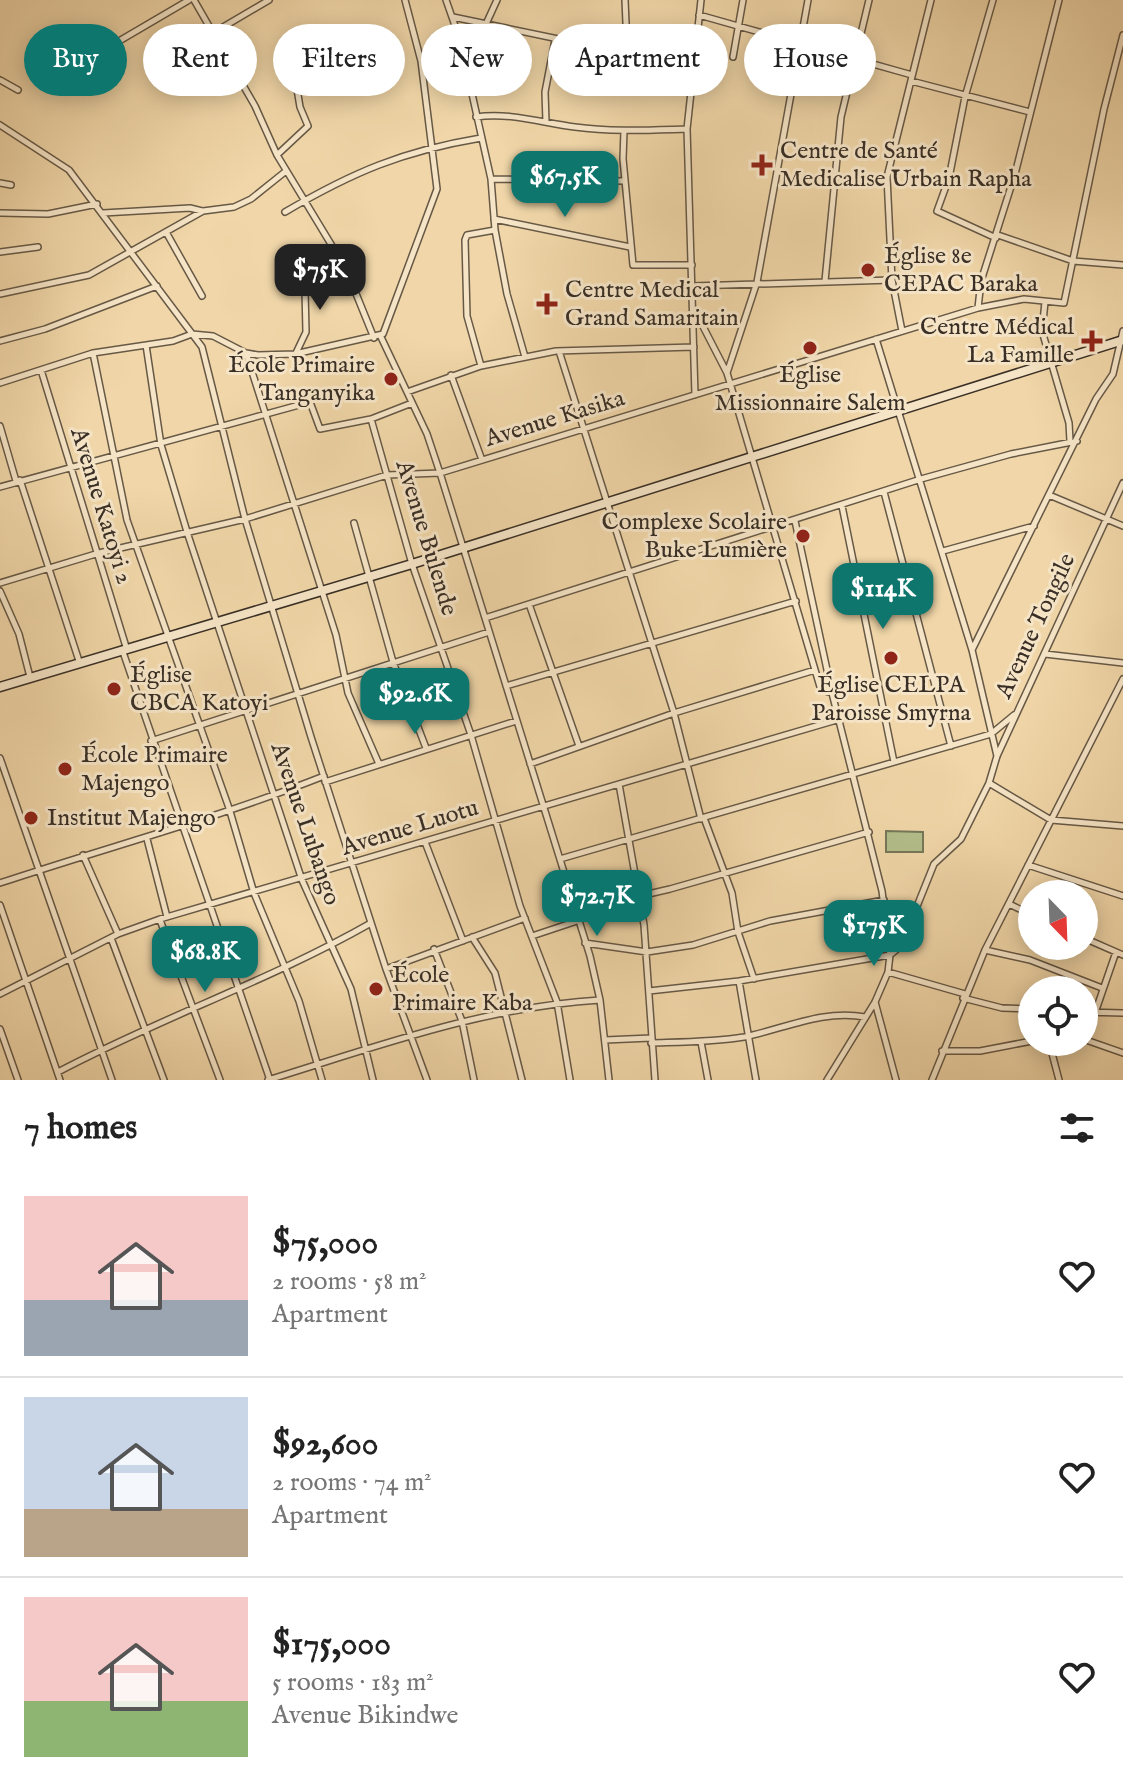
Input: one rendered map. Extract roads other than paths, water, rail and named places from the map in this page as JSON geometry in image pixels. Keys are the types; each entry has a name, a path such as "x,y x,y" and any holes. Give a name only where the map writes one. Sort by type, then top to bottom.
{"street":[{"path":"127,37 191,0 207,24"},
{"path":"228,24 269,0"},
{"path":"0,383 93,353 192,334 213,336 246,353 295,354 377,337 386,330 437,189 420,52 405,0"},
{"path":"446,0 491,179 495,230 525,357"},
{"path":"452,17 486,24 497,0"},
{"path":"625,0 626,24"},
{"path":"698,24 701,0"},
{"path":"733,57 743,0"},
{"path":"803,24 808,0"},
{"path":"863,24 869,0"},
{"path":"902,331 892,280 887,177 931,0"},
{"path":"993,0 965,97 949,178 937,211 997,237 1073,261 1123,265"},
{"path":"978,308 981,281 997,237 1059,0"},
{"path":"699,15 744,26"},
{"path":"1073,441 1042,331 1045,302 1064,303 1104,109 1123,35"},
{"path":"876,64 965,97 1030,112"},
{"path":"546,122 548,76"},
{"path":"0,80 18,90"},
{"path":"249,96 277,155 345,267 377,337 407,392 440,473 577,921 595,970 609,1080"},
{"path":"277,155 308,126 298,96"},
{"path":"691,96 687,129 695,395"},
{"path":"727,373 757,282 790,96"},
{"path":"825,281 845,96"},
{"path":"476,117 506,115 624,131 687,129"},
{"path":"0,125 67,168 202,347 245,519 371,923 427,1080"},
{"path":"624,131 630,247 635,266 692,265"},
{"path":"285,212 360,170 434,146 481,138"},
{"path":"103,213 190,208 203,211 234,207 286,171"},
{"path":"491,179 625,181"},
{"path":"0,183 11,185"},
{"path":"0,213 48,214 97,204"},
{"path":"0,294 77,279 203,211"},
{"path":"494,219 630,247"},
{"path":"481,366 467,316 465,240 467,235 495,230"},
{"path":"166,232 202,296"},
{"path":"0,252 38,247"},
{"path":"295,354 306,332 305,290 312,283 345,267"},
{"path":"692,286 892,280"},
{"path":"0,341 45,329 157,286"},
{"name":"Avenue Kasika","path":"0,583 99,553 188,535 387,475 440,473 978,308 1024,299 1045,302"},
{"path":"694,309 727,373 821,690 832,693"},
{"path":"0,687 412,564 1051,363 1123,337"},
{"path":"972,650 1035,526 1073,441 1113,374 1123,337"},
{"path":"876,339 972,650 997,756"},
{"name":"Avenue Lubango","path":"146,345 161,445 188,535 302,880 351,989 373,1080"},
{"path":"407,392 481,366 559,351 694,347"},
{"path":"559,351 653,644 689,762 702,818 732,893 738,932 754,979"},
{"path":"93,353 127,520 229,808 254,893 299,1001 322,1080"},
{"path":"246,353 339,647 344,678 379,764"},
{"name":"Avenue Katoyi 2","path":"41,370 99,553 151,741 183,825 269,1080"},
{"path":"451,375 482,460"},
{"path":"0,487 310,402 319,429 371,419 412,403"},
{"name":"Avenue Bulende","path":"371,419 412,564 471,735 525,918 557,1002 570,1080"},
{"path":"0,426 80,664"},
{"path":"485,618 921,479 1073,441"},
{"name":"Avenue Tongile","path":"560,859 991,734 1017,712 1123,483"},
{"path":"884,492 951,746"},
{"path":"1049,495 1123,526"},
{"path":"842,506 894,762"},
{"path":"795,521 832,693 884,900 890,955 888,972 875,1002 827,1080"},
{"path":"354,523 393,662 426,748"},
{"path":"943,551 1035,526"},
{"path":"0,591 19,634 30,678"},
{"path":"506,686 797,601"},
{"path":"529,604 579,746"},
{"path":"151,741 489,632"},
{"path":"1045,654 1123,663"},
{"path":"530,764 674,713 815,670"},
{"path":"932,1080 985,950 1123,679"},
{"path":"649,991 754,979 890,955 901,946 934,864 961,839 989,783 997,756 1017,712"},
{"name":"Avenue Luotu","path":"0,994 118,934 164,918 302,880 543,805 840,719"},
{"path":"0,883 83,855 147,839 229,808 516,721"},
{"path":"0,758 112,1080"},
{"path":"989,783 1051,820 1123,826"},
{"path":"619,784 647,952 655,1080"},
{"path":"0,787 7,785"},
{"path":"575,911 725,874 869,832"},
{"path":"147,839 164,918 220,1080"},
{"path":"425,842 463,941"},
{"path":"83,855 118,934"},
{"path":"1028,865 1123,896"},
{"path":"584,943 647,952 738,932 770,921 884,900"},
{"path":"1009,904 1018,908"},
{"path":"0,905 60,1080"},
{"path":"386,969 525,918"},
{"path":"532,936 577,921"},
{"path":"58,1072 147,1027 330,946 371,923"},
{"path":"472,937 495,973 522,1080"},
{"path":"111,938 147,1027 164,1080"},
{"path":"1098,944 1123,955"},
{"path":"434,949 462,1021 474,1080"},
{"path":"985,950 1030,960 1102,988"},
{"path":"1098,1002 1116,952"},
{"path":"888,972 1002,1008 1018,1009"},
{"path":"739,981 751,1035 756,1080"},
{"path":"269,1080 365,1047 462,1021 557,1002 600,1000"},
{"path":"875,1002 896,1080"},
{"path":"1098,1012 1123,1013"},
{"path":"605,1040 701,1042 751,1035 813,1019 849,1014 865,1017"},
{"path":"0,1029 18,1080"},
{"path":"701,1042 708,1080"},
{"path":"942,1051 980,1051 1018,1044"},
{"path":"1098,1044 1123,1053"},
{"path":"1053,1056 1059,1080"}],"place":[{"name":"Centre de Santé Medicalise Urbain Rapha","path":"762,165"},
{"name":"Église 8e CEPAC Baraka","path":"868,270"},
{"name":"Centre Medical Grand Samaritain","path":"547,304"},
{"name":"Centre Médical La Famille","path":"1092,341"},
{"name":"Église Missionnaire Salem","path":"810,348"},
{"name":"École Primaire Tanganyika","path":"391,379"},
{"name":"Complexe Scolaire Buke Lumière","path":"803,536"},
{"name":"Église CELPA Paroisse Smyrna","path":"891,658"},
{"name":"Église CBCA Katoyi","path":"114,689"},
{"name":"École Primaire Majengo","path":"65,769"},
{"name":"Institut Majengo","path":"31,818"},
{"name":"École Primaire Kaba","path":"376,989"}]}
